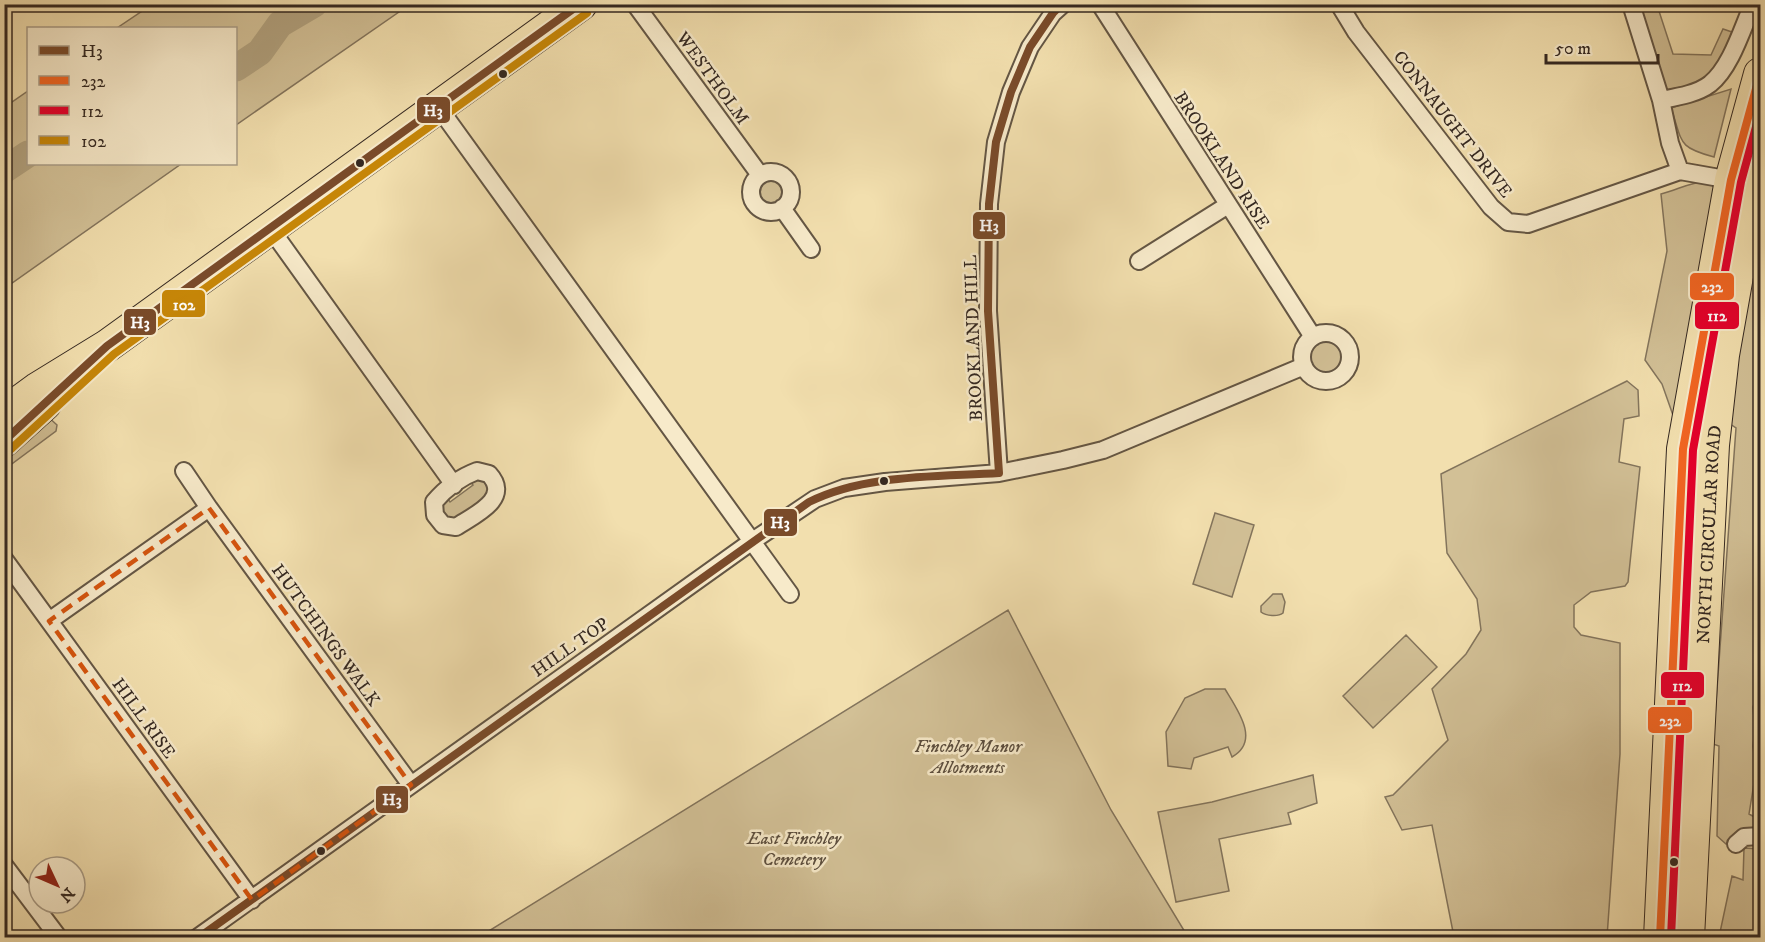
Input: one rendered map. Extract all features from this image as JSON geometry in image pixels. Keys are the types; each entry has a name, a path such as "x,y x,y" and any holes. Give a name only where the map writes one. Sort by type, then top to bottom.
{"highway":[{"path":"4,413 37,389 107,346 581,4"},
{"name":"NORTH CIRCULAR ROAD","path":"1688,938 1713,445 1723,355 1752,181 1761,74"},
{"name":"NORTH CIRCULAR ROAD","path":"1660,938 1683,449 1752,181"},
{"path":"4,441 107,346"}],"street":[{"name":"WESTHOLM","path":"635,4 760,175"},
{"name":"BROOKLAND HILL","path":"999,472 988,311 989,204 996,142 1011,92 1030,47 1053,13 1063,4"},
{"name":"BROOKLAND RISE","path":"1100,4 1313,337"},
{"name":"CONNAUGHT DRIVE","path":"1339,4 1356,32 1491,207 1508,222 1528,224 1680,171 1752,181"},
{"path":"1631,4 1680,171"},
{"path":"1661,100 1686,95 1709,85 1724,70 1753,4"},
{"path":"439,108 789,594"},
{"path":"774,172 787,180 790,195 788,202 782,208 765,211 752,199 753,182 760,175 774,172"},
{"path":"1139,261 1228,205"},
{"path":"782,208 811,249"},
{"path":"270,228 454,484"},
{"path":"1326,333 1340,338 1348,349 1348,363 1340,376 1327,381 1313,377 1304,366 1302,353 1308,341 1313,337 1326,333"},
{"path":"999,472 1102,450 1304,366"},
{"name":"HUTCHINGS WALK","path":"184,471 411,786"},
{"name":"HILL TOP","path":"197,938 751,542 815,499 844,488 999,472"},
{"path":"49,621 209,508"},
{"name":"HILL RISE","path":"4,559 252,900"},
{"path":"1736,844 1744,837 1761,836"},
{"path":"4,865 60,938"}],"highlighted area":[{"path":"209,508 411,785 252,900 49,621"}],"green space":[{"path":"151,4 409,5 237,124 237,27 118,27"},
{"path":"1640,5 1657,5 1673,54 1711,55 1723,29 1732,32 1718,69 1703,83 1666,90"},
{"path":"1731,89 1714,157 1687,146 1680,136 1671,108"},
{"path":"27,92 27,165 180,165 5,288 5,107"},
{"path":"771,178 781,182 785,192 781,202 771,206 761,202 757,192 761,182"},
{"path":"1707,181 1716,186 1674,418 1662,384 1645,360 1667,251 1661,194"},
{"path":"1760,233 1760,563 1758,566 1757,694 1753,707 1755,729 1753,746 1756,771 1749,814 1760,820 1760,826 1757,829 1736,834 1726,844 1717,836 1719,746 1713,744 1736,428 1727,422 1737,345"},
{"path":"1326,340 1338,345 1343,357 1338,369 1326,374 1314,369 1309,357 1314,345"},
{"path":"1627,381 1638,390 1639,416 1624,419 1619,462 1640,467 1628,582 1625,586 1591,592 1574,605 1574,627 1581,635 1620,643 1620,754 1607,937 1454,937 1432,825 1402,830 1385,797 1393,795 1448,740 1432,689 1466,654 1481,630 1477,599 1447,553 1441,474"},
{"path":"46,415 57,425 56,431 5,469 5,455"},
{"path":"482,476 492,494 455,523 446,521 439,504 446,496 450,502 473,485 469,479"},
{"path":"1215,513 1254,525 1232,597 1193,584"},
{"path":"1273,594 1282,594 1285,602 1283,613 1272,616 1261,612 1261,606"},
{"path":"1008,610 1111,810 1188,937 479,937"},
{"path":"1406,635 1437,667 1373,728 1343,696"},
{"path":"1205,689 1225,689 1244,724 1245,742 1241,750 1232,757 1228,747 1194,758 1191,769 1168,766 1166,732 1185,698"},
{"path":"1313,775 1317,803 1288,813 1291,824 1219,839 1229,891 1176,902 1158,812 1212,802"},
{"path":"1744,848 1760,849 1760,937 1719,937 1732,876 1743,880"}],"waterway":[{"path":"237,67 260,52 280,24 314,4"},
{"path":"4,170 27,155"}],"transit line":[{"name":"H3","path":"4,441 107,346 580,4"},
{"name":"H3","path":"198,938 809,502 854,486 877,482 999,473 988,311 989,204 996,142 1011,92 1030,47 1053,13 1062,4"},
{"name":"102","path":"11,449 114,354 587,13"},
{"name":"232","path":"1660,938 1683,449 1731,180 1760,74"},
{"name":"112","path":"1671,938 1693,450 1741,182 1760,112"}],"park label":[{"name":"Finchley Manor Allotments","path":"968,756"},
{"name":"East Finchley Cemetery","path":"794,848"}]}
